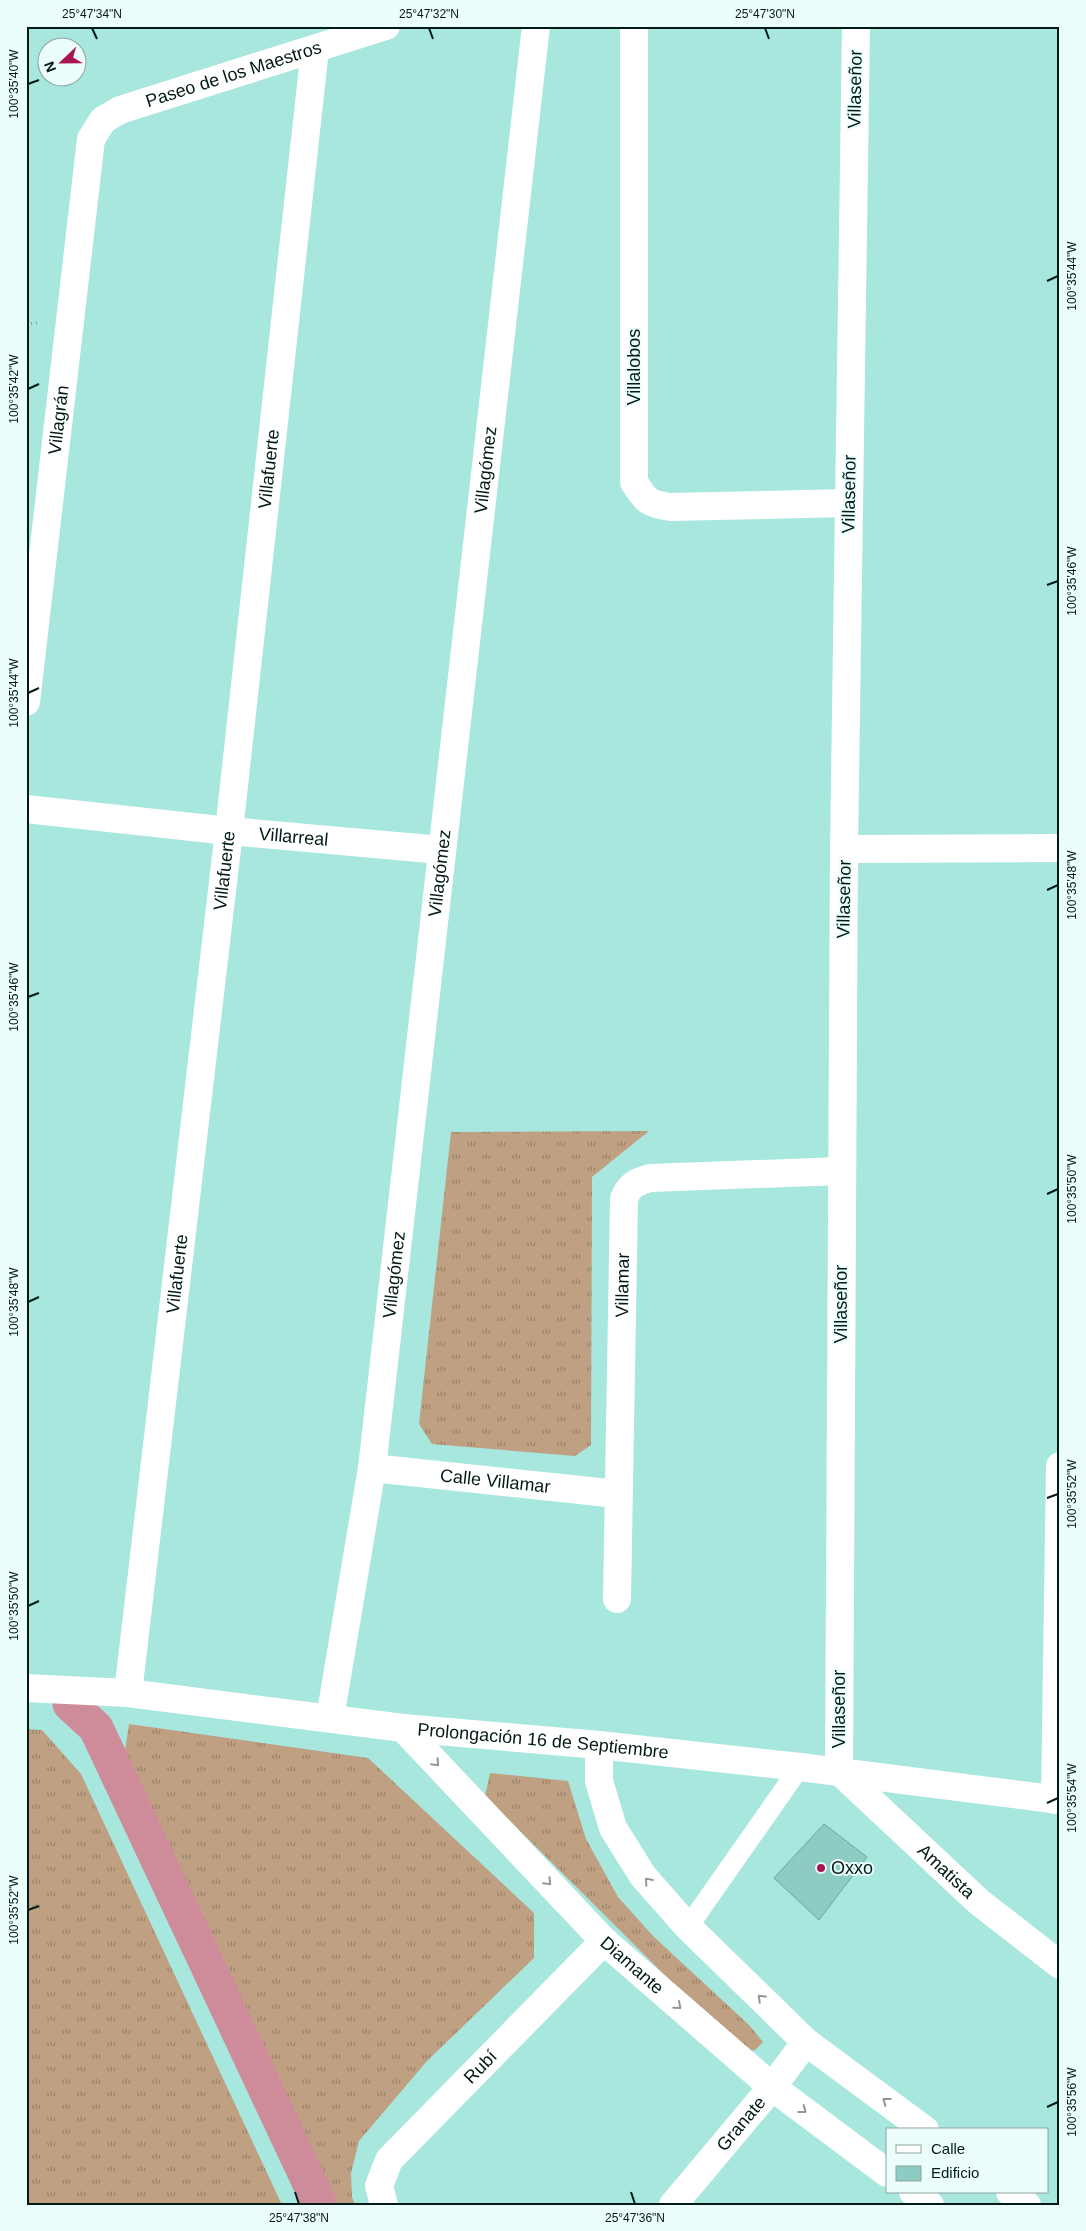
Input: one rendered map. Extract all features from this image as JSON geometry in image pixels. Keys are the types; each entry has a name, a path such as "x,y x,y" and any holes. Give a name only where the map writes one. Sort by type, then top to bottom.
{"street":[{"name":"Paseo de los Maestros","path":"91,139 103,120 120,110 386,26"},
{"name":"Villagómez","path":"330,1718 372,1468 536,26"},
{"name":"Villalobos","path":"634,26 634,482 642,496 653,504 670,507 849,503"},
{"name":"Villaseñor","path":"839,1771 844,849 856,26"},
{"name":"Villafuerte","path":"128,1693 230,831 315,49"},
{"name":"Villagrán","path":"26,702 91,139"},
{"name":"Villarreal","path":"26,809 230,831 441,850"},
{"path":"844,849 1060,848"},
{"name":"Villamar","path":"617,1599 624,1199 628,1188 637,1182 650,1178 841,1171"},
{"path":"1057,1800 1060,1466"},
{"name":"Calle Villamar","path":"372,1468 618,1494"},
{"name":"Prolongación 16 de Septiembre","path":"26,1688 128,1693 403,1728 599,1745 839,1771 1057,1800"},
{"name":"Diamante","path":"403,1728 604,1941 772,2087 886,2172"},
{"path":"599,1745 599,1781 614,1828 643,1876 688,1926 806,2042 922,2128"},
{"name":"Amatista","path":"839,1771 979,1902 1060,1965"},
{"name":"Rubí","path":"384,2205 379,2186 389,2160 604,1941"},
{"name":"Granate","path":"674,2205 772,2087 806,2042"},
{"path":"916,2194 930,2205"},
{"path":"1013,2194 1027,2205"}],"lane":[{"path":"688,1926 800,1767"}],"green space":[{"path":"649,1131 592,1177 591,1445 575,1456 432,1444 419,1424 451,1132"},
{"path":"129,1724 368,1758 534,1913 534,1958 427,2061 359,2141 351,2173 352,2197 355,2205 338,2205 125,1751"},
{"path":"26,1729 42,1730 81,1774 282,2205 26,2205"},
{"path":"490,1773 568,1781 586,1839 618,1897 653,1936 749,2025 763,2042 755,2050 742,2052 485,1796"}],"building":[{"name":"Oxxo","path":"824,1824 867,1857 819,1920 774,1878"}],"waterway":[{"path":"70,1704 96,1728 320,2205"}],"place":[{"name":"Oxxo","path":"821,1868"}]}
